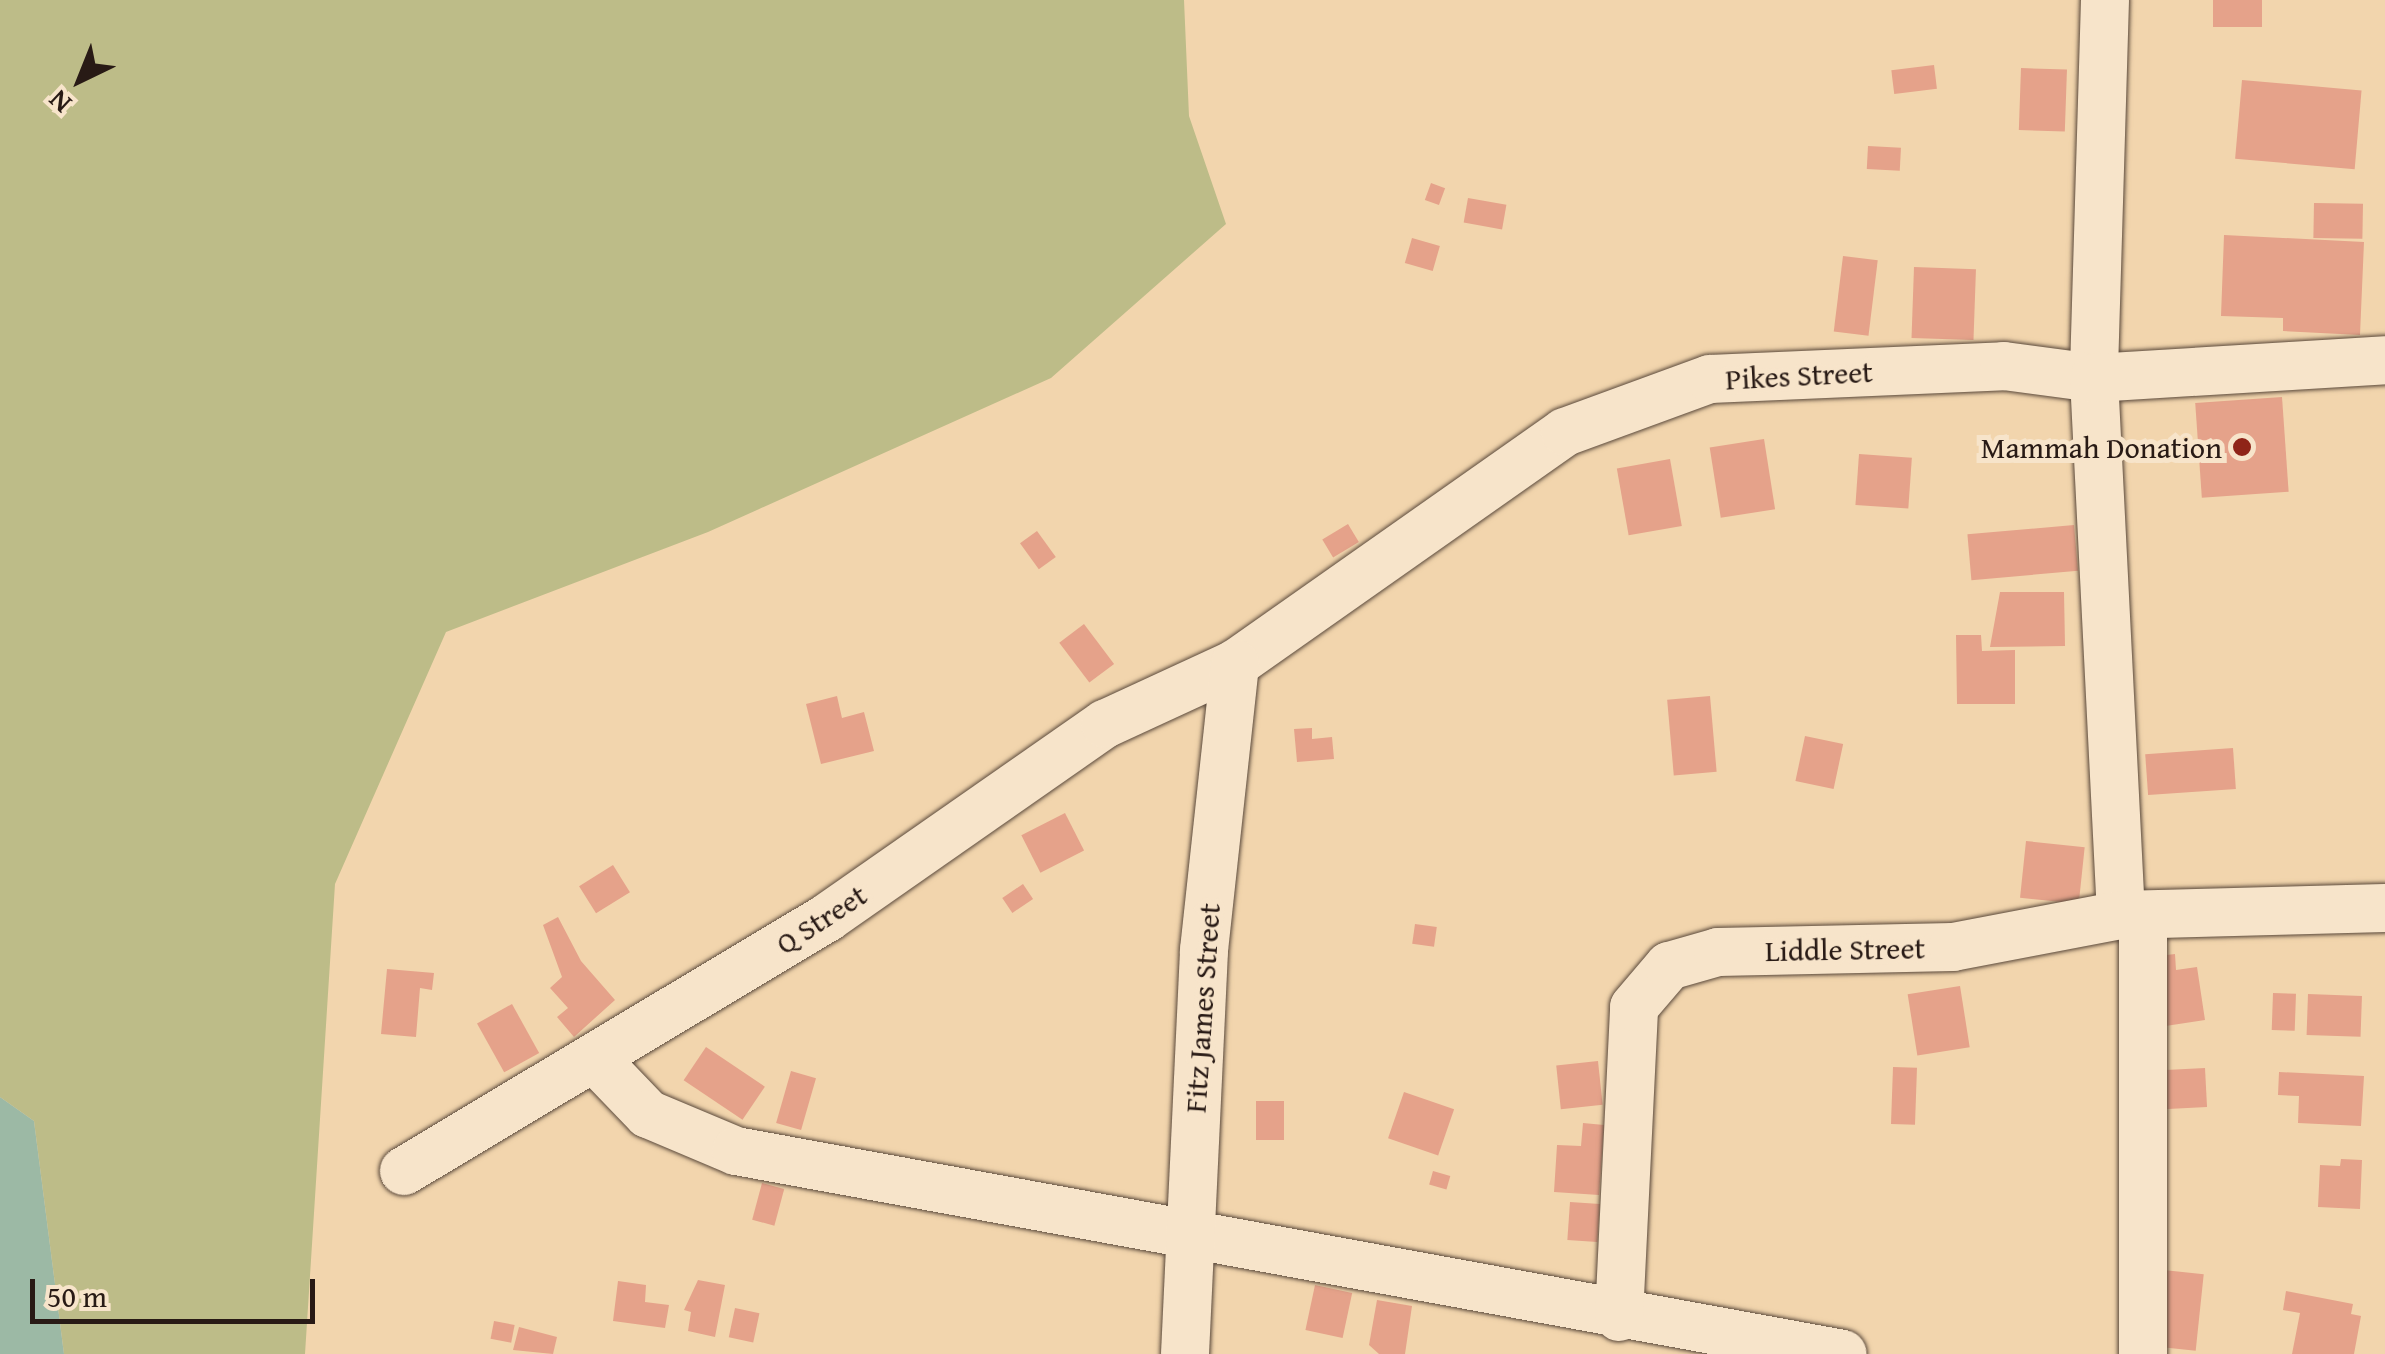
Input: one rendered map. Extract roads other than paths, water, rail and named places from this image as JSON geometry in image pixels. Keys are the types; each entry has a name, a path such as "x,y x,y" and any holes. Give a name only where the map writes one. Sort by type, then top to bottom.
{"street":[{"path":"2105,0 2094,378 2132,915 2142,1354"},
{"name":"Pikes Street","path":"1235,664 1565,432 1710,379 2004,366 2094,378 2385,360"},
{"name":"Q Street","path":"404,1171 596,1060 828,916 1104,724 1235,664"},
{"name":"Fitz James Street","path":"1184,1354 1204,950 1235,664"},
{"name":"Liddle Street","path":"1619,1316 1634,1008 1657,976 1718,952 1953,947 2132,915 2385,908"},
{"path":"596,1060 648,1114 736,1151 1619,1316 1843,1354"}],"place":[{"name":"Mammah Donation","path":"2242,447"}]}
